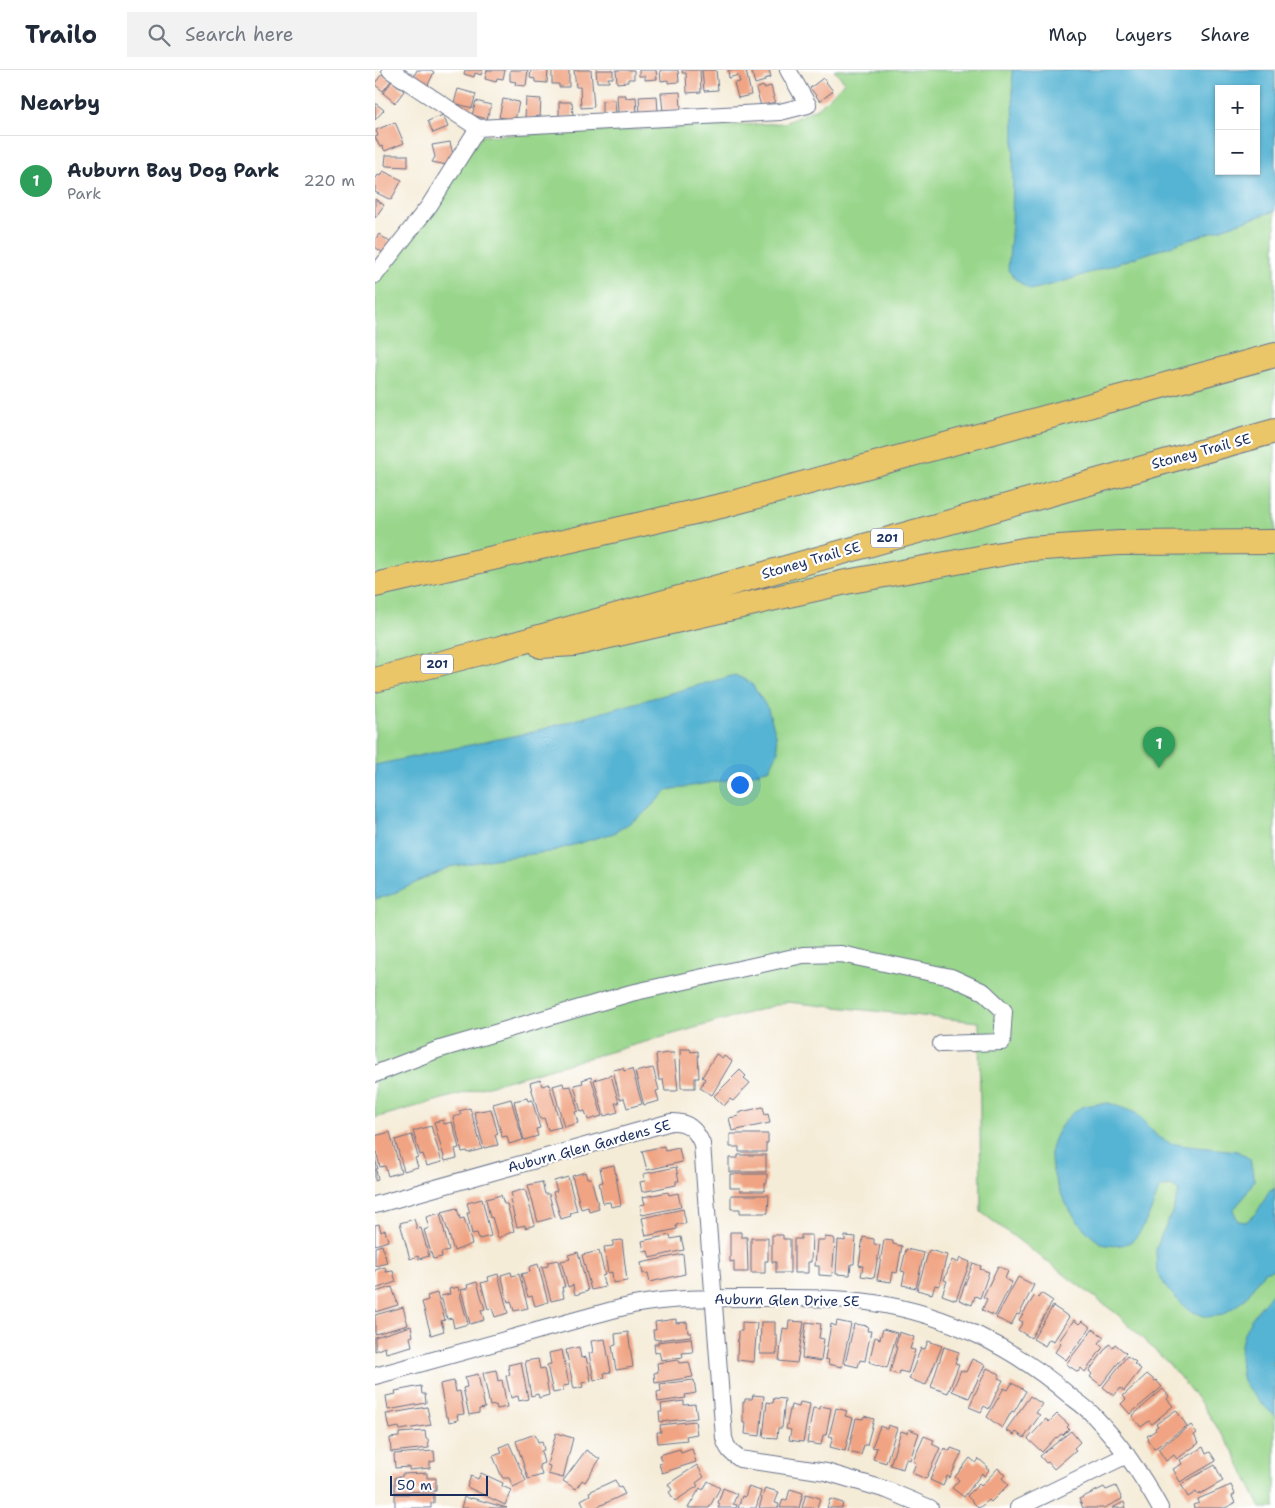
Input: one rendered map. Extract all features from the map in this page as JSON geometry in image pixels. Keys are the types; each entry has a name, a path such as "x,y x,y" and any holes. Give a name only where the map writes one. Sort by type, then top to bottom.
{"highway":[{"path":"375,585 725,505 1275,355"},
{"name":"Stoney Trail SE","path":"375,680 500,648 1275,431"},
{"path":"500,648 574,644 846,582 1029,549 1119,543 1275,542"}],"street":[{"path":"390,70 478,128 780,112 808,105 788,70"},
{"path":"375,275 429,206 478,128"},
{"path":"375,1074 437,1050 631,993 803,955 841,954 951,977 984,992 1003,1011 1002,1042 941,1044"},
{"name":"Auburn Glen Gardens SE","path":"375,1205 671,1122 686,1124 693,1128 702,1144 724,1438 727,1448 740,1459 827,1472 887,1490 930,1508"},
{"name":"Auburn Glen Drive SE","path":"375,1376 635,1305 680,1299 793,1298 851,1300 902,1308 951,1324 994,1344 1031,1365 1055,1383 1093,1415 1127,1455 1144,1479 1160,1508"},
{"path":"1018,1508 1127,1455"}],"green space":[{"path":"834,70 1275,70 1275,1508 1261,1508 1233,1451 1201,1403 1169,1364 1117,1314 981,1212 979,1022 787,1002 375,1118 375,282 482,136 785,123 819,107 845,82"}],"water":[{"path":"1012,70 1275,70 1275,211 1062,282 1030,290 1015,279 1008,270 1012,224 1014,129"},
{"path":"735,675 751,683 768,709 776,735 778,751 770,769 738,778 668,790 642,815 614,833 549,852 449,867 390,895 375,899 375,765 532,732"},
{"path":"1109,1103 1136,1113 1157,1136 1170,1143 1237,1151 1250,1159 1254,1180 1245,1196 1233,1210 1238,1221 1246,1222 1257,1212 1269,1192 1275,1188 1275,1269 1264,1272 1244,1300 1223,1315 1207,1317 1188,1310 1167,1289 1157,1271 1156,1250 1179,1191 1171,1186 1159,1188 1147,1219 1138,1234 1128,1243 1111,1246 1101,1243 1083,1228 1060,1193 1052,1167 1051,1152 1052,1145 1060,1128 1072,1113 1082,1107"},
{"path":"1275,1291 1275,1350 1272,1363 1275,1368 1275,1416 1247,1387 1241,1373 1240,1355 1241,1344 1248,1325 1253,1316"}],"building":[{"path":"417,70 431,70 434,72 428,85 413,78"},
{"path":"465,70 483,70 481,75 475,73 474,77 464,74"},
{"path":"487,70 505,70 503,79 497,78 496,82 485,79"},
{"path":"510,70 528,70 526,86 515,85 516,82 510,81"},
{"path":"531,70 548,70 547,83 535,82 535,79 530,78"},
{"path":"552,70 569,70 569,87 559,87 559,84 552,84"},
{"path":"574,70 591,70 594,107 581,108 580,87 576,87"},
{"path":"596,70 613,70 613,78 608,78 609,82 597,82"},
{"path":"616,70 634,70 634,79 628,79 628,82 617,83"},
{"path":"639,70 656,70 657,79 645,80 645,76 639,76"},
{"path":"660,70 678,70 679,82 668,83 668,80 661,81"},
{"path":"682,70 700,70 701,92 687,93 686,73 682,73"},
{"path":"702,70 716,70 718,90 704,91"},
{"path":"728,70 746,70 751,95 738,98 734,83 740,82 738,75 729,78"},
{"path":"751,70 769,70 771,77 755,84"},
{"path":"382,74 391,81 383,91 375,85"},
{"path":"823,78 833,91 820,101 810,88"},
{"path":"392,81 404,91 395,103 383,93"},
{"path":"763,86 764,88 771,86 775,102 761,106 756,89"},
{"path":"458,89 476,94 472,108 454,103"},
{"path":"680,92 681,110 663,111 661,93"},
{"path":"617,95 626,95 626,98 636,97 637,112 618,113"},
{"path":"657,96 658,112 640,113 639,97"},
{"path":"526,98 541,99 540,117 525,118"},
{"path":"503,99 519,102 515,120 499,117"},
{"path":"615,100 616,114 602,114 602,101"},
{"path":"476,101 491,105 487,119 472,115"},
{"path":"559,102 572,102 573,116 559,117"},
{"path":"375,103 384,110 375,120"},
{"path":"443,115 448,127 433,133 428,121"},
{"path":"395,122 404,143 385,151 382,146 380,147 375,137 378,136 376,130"},
{"path":"450,142 453,155 447,165 432,162 435,157 432,145"},
{"path":"386,155 408,155 408,167 385,165"},
{"path":"383,171 402,180 391,200 375,192 375,180"},
{"path":"375,199 384,205 375,218"},
{"path":"379,234 391,243 383,253 375,247 375,240"},
{"path":"680,1049 690,1049 691,1052 698,1051 699,1078 695,1078 695,1088 681,1088"},
{"path":"674,1053 678,1090 676,1091 665,1091 663,1080 659,1080 656,1055"},
{"path":"716,1054 732,1061 712,1095 700,1088 705,1079 702,1077"},
{"path":"623,1068 624,1071 632,1069 642,1104 627,1108 624,1098 620,1099 613,1070"},
{"path":"653,1068 659,1090 656,1091 659,1101 644,1105 635,1072"},
{"path":"740,1070 746,1076 744,1078 750,1083 733,1101 730,1099 724,1106 714,1096"},
{"path":"611,1075 619,1103 615,1103 618,1112 604,1116 594,1080"},
{"path":"591,1077 602,1116 588,1120 585,1111 581,1112 574,1085 583,1083 582,1080"},
{"path":"540,1080 542,1086 549,1084 561,1127 548,1130 544,1118 540,1119 530,1083"},
{"path":"563,1083 564,1087 571,1086 578,1111 575,1112 578,1123 564,1127 553,1086"},
{"path":"527,1098 528,1101 532,1100 540,1128 536,1129 538,1136 524,1140 514,1101"},
{"path":"511,1099 523,1140 509,1144 507,1136 502,1137 493,1104"},
{"path":"763,1107 765,1115 768,1114 770,1123 732,1131 729,1118 739,1116 738,1113 741,1112"},
{"path":"470,1108 482,1149 468,1153 467,1151 462,1152 453,1117 461,1115 459,1111"},
{"path":"491,1109 498,1134 495,1135 498,1145 484,1148 474,1112"},
{"path":"443,1120 444,1124 452,1122 459,1148 455,1149 457,1158 445,1161 434,1122"},
{"path":"431,1126 442,1162 427,1166 423,1154 420,1155 413,1131"},
{"path":"390,1132 401,1172 388,1176 385,1166 380,1167 375,1147 375,1136"},
{"path":"730,1134 768,1134 766,1152 739,1152 739,1147 730,1147"},
{"path":"412,1135 418,1157 415,1158 418,1167 404,1171 395,1140"},
{"path":"664,1146 665,1151 679,1148 682,1162 647,1170 642,1151"},
{"path":"738,1155 766,1155 766,1172 729,1172 729,1158 738,1158"},
{"path":"375,1159 378,1169 376,1169 378,1180 375,1181"},
{"path":"614,1165 621,1205 611,1207 610,1202 603,1203 599,1183 603,1182 600,1168"},
{"path":"676,1167 679,1181 676,1181 676,1185 642,1192 640,1182 645,1181 643,1174"},
{"path":"585,1172 587,1178 591,1178 599,1209 589,1212 588,1207 581,1209 572,1176"},
{"path":"730,1174 767,1174 765,1191 740,1191 740,1188 730,1188"},
{"path":"568,1177 577,1211 570,1213 571,1216 561,1219 553,1192 557,1191 554,1181"},
{"path":"542,1182 545,1194 549,1194 555,1217 538,1222 528,1185"},
{"path":"525,1189 535,1225 525,1228 525,1225 517,1227 510,1200 513,1199 511,1193"},
{"path":"668,1192 669,1195 678,1193 681,1207 642,1215 640,1205 645,1204 643,1197"},
{"path":"501,1195 504,1204 507,1204 514,1231 498,1238 492,1217 490,1218 486,1199"},
{"path":"731,1195 769,1195 768,1213 740,1213 740,1209 731,1209"},
{"path":"482,1199 491,1236 479,1239 477,1233 472,1234 467,1213 470,1213 467,1203"},
{"path":"457,1208 460,1219 464,1218 472,1244 454,1251 442,1212"},
{"path":"683,1209 686,1223 676,1225 677,1229 646,1236 642,1218"},
{"path":"440,1213 449,1251 441,1253 442,1257 433,1259 424,1230 429,1228 426,1217"},
{"path":"414,1219 417,1229 421,1228 429,1256 419,1259 418,1256 410,1259 400,1223"},
{"path":"379,1224 381,1232 385,1230 388,1241 375,1245 375,1225"},
{"path":"730,1232 741,1232 741,1237 747,1237 748,1272 734,1272 734,1261 730,1262"},
{"path":"670,1235 671,1239 681,1237 684,1250 650,1258 648,1251 644,1252 642,1241"},
{"path":"772,1235 783,1235 783,1239 790,1239 790,1273 776,1273 776,1262 772,1262"},
{"path":"801,1235 812,1235 811,1262 808,1262 808,1273 794,1273 794,1239 801,1239"},
{"path":"845,1236 856,1237 854,1264 851,1264 850,1275 836,1274 838,1240 845,1241"},
{"path":"825,1237 834,1238 835,1241 832,1276 819,1275 819,1266 815,1266 817,1240 825,1240"},
{"path":"863,1237 874,1239 874,1244 880,1245 874,1278 861,1276 863,1266 859,1265"},
{"path":"751,1238 768,1238 768,1261 765,1261 765,1273 751,1273"},
{"path":"622,1240 627,1281 613,1283 612,1272 608,1273 604,1247 613,1246 613,1241"},
{"path":"884,1240 893,1241 893,1244 902,1246 897,1273 893,1272 891,1282 877,1280"},
{"path":"382,1245 387,1263 375,1266 375,1247"},
{"path":"906,1249 924,1253 916,1288 902,1285 905,1272 901,1271"},
{"path":"929,1250 947,1255 939,1286 935,1285 932,1294 917,1290"},
{"path":"599,1251 605,1275 602,1276 605,1287 591,1290 582,1255"},
{"path":"578,1252 588,1291 575,1295 573,1285 568,1287 561,1261 570,1259 568,1255"},
{"path":"683,1254 685,1274 650,1282 648,1273 643,1274 641,1263"},
{"path":"960,1258 970,1262 956,1300 942,1295 947,1281 944,1280 952,1260 958,1263"},
{"path":"558,1260 565,1287 562,1287 564,1298 551,1301 542,1267 548,1266 548,1262"},
{"path":"973,1263 981,1266 980,1269 989,1272 980,1298 975,1296 972,1305 959,1300"},
{"path":"538,1264 548,1302 535,1306 532,1296 528,1297 521,1274 530,1272 529,1267"},
{"path":"998,1266 1008,1271 1005,1279 1012,1282 995,1316 982,1310 987,1299 983,1297"},
{"path":"385,1267 386,1272 393,1271 396,1282 375,1289 375,1270"},
{"path":"511,1272 512,1276 519,1274 528,1308 514,1311 511,1301 508,1302 501,1275"},
{"path":"498,1274 508,1313 495,1317 492,1308 488,1309 481,1283 489,1281 488,1277"},
{"path":"1018,1277 1034,1285 1019,1315 1017,1314 1011,1325 996,1318"},
{"path":"477,1282 485,1309 481,1310 484,1320 470,1324 461,1290 468,1288 467,1285"},
{"path":"392,1287 398,1305 375,1312 375,1292"},
{"path":"458,1287 468,1324 454,1328 452,1318 447,1319 441,1296 450,1294 449,1289"},
{"path":"437,1293 445,1320 441,1321 444,1331 431,1335 422,1302 428,1300 427,1296"},
{"path":"1041,1293 1053,1301 1031,1338 1018,1330 1023,1322 1019,1320 1035,1295 1038,1298"},
{"path":"1053,1306 1069,1317 1054,1341 1049,1339 1045,1346 1033,1339"},
{"path":"403,1307 408,1325 375,1334 375,1315"},
{"path":"676,1319 676,1323 687,1322 688,1333 691,1333 691,1336 654,1339 653,1330 656,1330 655,1322"},
{"path":"1074,1320 1079,1324 1082,1321 1091,1327 1066,1360 1055,1352 1061,1343 1059,1341"},
{"path":"789,1321 804,1322 797,1363 779,1361 783,1328 788,1329"},
{"path":"837,1321 851,1324 842,1367 828,1364 829,1360 825,1359 831,1324 836,1326"},
{"path":"742,1322 757,1323 754,1362 737,1360 738,1331 742,1331"},
{"path":"761,1322 775,1322 777,1354 760,1354"},
{"path":"806,1322 821,1324 819,1338 824,1339 821,1361 802,1358"},
{"path":"854,1324 868,1326 867,1331 871,1331 865,1361 860,1360 858,1367 845,1364"},
{"path":"411,1326 413,1336 410,1337 412,1346 386,1353 385,1347 375,1351 375,1337"},
{"path":"883,1329 897,1333 887,1368 869,1362 875,1337 880,1339"},
{"path":"1093,1329 1104,1337 1099,1343 1103,1347 1085,1372 1081,1368 1078,1372 1066,1364"},
{"path":"628,1332 633,1367 616,1370 612,1346 616,1345 615,1334"},
{"path":"899,1332 914,1337 910,1349 915,1350 908,1373 900,1371 899,1375 890,1372"},
{"path":"691,1338 693,1352 682,1353 683,1357 661,1360 659,1352 655,1353 654,1344 658,1344 658,1342"},
{"path":"605,1339 611,1372 604,1373 605,1378 594,1380 589,1353 593,1352 591,1341"},
{"path":"928,1341 942,1346 926,1385 909,1379 921,1348 925,1349"},
{"path":"1109,1344 1113,1347 1115,1344 1126,1353 1101,1385 1090,1377 1092,1374 1089,1371"},
{"path":"579,1347 581,1358 586,1357 591,1381 582,1383 583,1387 574,1389 566,1350"},
{"path":"944,1347 959,1352 955,1363 959,1364 948,1393 931,1387"},
{"path":"562,1350 569,1385 563,1386 563,1391 553,1393 547,1365 551,1364 549,1353"},
{"path":"1127,1356 1136,1362 1134,1364 1141,1369 1124,1391 1120,1388 1114,1396 1103,1387"},
{"path":"538,1359 540,1369 544,1368 549,1395 539,1398 538,1394 531,1396 525,1361"},
{"path":"972,1359 985,1365 969,1398 952,1391 961,1370 966,1372"},
{"path":"678,1360 679,1363 689,1362 693,1377 655,1383 654,1373 658,1372 657,1363"},
{"path":"521,1362 528,1399 519,1401 518,1396 511,1398 506,1376 510,1375 508,1365"},
{"path":"987,1368 1000,1374 998,1378 1003,1380 989,1409 984,1406 981,1412 969,1407"},
{"path":"496,1370 498,1381 502,1380 507,1407 497,1409 496,1405 490,1406 483,1373"},
{"path":"478,1374 485,1408 479,1409 479,1413 469,1415 463,1388 467,1387 465,1377"},
{"path":"1147,1374 1162,1387 1130,1414 1121,1404 1126,1399 1123,1396"},
{"path":"694,1380 696,1393 685,1395 686,1398 658,1402 657,1392 661,1391 660,1384"},
{"path":"454,1381 456,1392 460,1391 464,1414 457,1415 458,1420 449,1422 448,1417 446,1417 440,1384"},
{"path":"1012,1383 1026,1391 1002,1428 987,1417 1004,1388 1008,1390"},
{"path":"421,1386 422,1394 425,1394 426,1403 388,1410 386,1396 396,1394 395,1391"},
{"path":"1163,1389 1169,1396 1167,1399 1173,1406 1152,1424 1149,1421 1141,1427 1132,1416"},
{"path":"753,1395 764,1396 760,1436 745,1434 746,1423 743,1423 743,1402 745,1402 745,1399 752,1399"},
{"path":"1030,1396 1042,1404 1036,1413 1040,1415 1024,1438 1016,1432 1014,1435 1006,1430"},
{"path":"774,1398 785,1399 782,1428 778,1428 777,1438 763,1437 767,1402 773,1403"},
{"path":"684,1401 684,1405 695,1404 697,1418 660,1422 659,1412 662,1412 661,1404"},
{"path":"800,1402 810,1404 803,1442 789,1440 791,1430 786,1429 791,1405 799,1407"},
{"path":"820,1406 831,1408 826,1435 823,1435 821,1445 807,1443 813,1408 820,1409"},
{"path":"427,1407 431,1425 400,1430 399,1427 389,1429 386,1414"},
{"path":"836,1408 847,1411 845,1416 853,1418 845,1451 830,1447 833,1437 829,1436"},
{"path":"1176,1410 1187,1426 1154,1449 1147,1436 1156,1430 1155,1428 1158,1426 1156,1424"},
{"path":"1057,1414 1069,1425 1067,1427 1069,1429 1063,1435 1061,1434 1056,1437 1042,1452 1028,1439 1046,1419 1049,1422"},
{"path":"864,1416 874,1419 867,1445 864,1445 861,1455 848,1452 856,1418 863,1419"},
{"path":"695,1421 697,1434 686,1436 687,1440 658,1443 657,1432 661,1432 660,1425"},
{"path":"888,1425 897,1428 886,1463 873,1459 877,1448 872,1447 880,1426 887,1429"},
{"path":"1191,1425 1197,1433 1194,1435 1199,1443 1177,1459 1174,1455 1166,1461 1158,1449"},
{"path":"909,1429 919,1433 910,1460 906,1459 903,1469 890,1465 901,1431 907,1433"},
{"path":"425,1431 429,1448 391,1452 390,1438 399,1437 399,1433"},
{"path":"1071,1431 1080,1442 1074,1448 1076,1450 1054,1469 1040,1456"},
{"path":"556,1433 573,1438 563,1478 548,1474 550,1466 547,1465"},
{"path":"535,1434 538,1442 542,1441 544,1450 541,1451 544,1463 539,1465 542,1475 528,1479 516,1441"},
{"path":"924,1436 934,1440 932,1444 940,1448 926,1479 912,1473 916,1463 913,1461"},
{"path":"509,1443 526,1481 513,1487 509,1478 502,1477 493,1456 502,1453 500,1447"},
{"path":"1203,1447 1206,1454 1210,1452 1216,1461 1180,1482 1173,1469 1182,1464 1180,1460"},
{"path":"944,1448 950,1451 951,1448 962,1452 950,1478 947,1476 943,1486 930,1480"},
{"path":"680,1449 681,1453 692,1449 696,1462 662,1473 659,1464 662,1463 659,1455"},
{"path":"586,1450 600,1459 585,1482 582,1480 576,1489 563,1481"},
{"path":"434,1451 435,1461 430,1462 430,1468 409,1470 409,1467 395,1468 394,1454"},
{"path":"970,1458 976,1463 979,1459 989,1470 984,1476 982,1473 964,1497 952,1488 959,1480 955,1477"},
{"path":"697,1465 704,1477 696,1483 698,1486 675,1501 669,1492 672,1490 668,1484"},
{"path":"1215,1465 1223,1481 1198,1495 1196,1492 1188,1497 1181,1484"},
{"path":"998,1468 1005,1475 1002,1478 1008,1485 991,1502 989,1500 979,1508 967,1496 979,1484 981,1486"},
{"path":"427,1473 427,1478 436,1478 436,1491 395,1492 395,1477 402,1477 402,1474"},
{"path":"481,1473 503,1483 502,1486 511,1490 505,1505 467,1487 471,1476 478,1479"},
{"path":"615,1480 625,1494 595,1508 585,1508 581,1500 590,1495 589,1492"},
{"path":"708,1481 720,1488 709,1508 688,1508 700,1488 703,1490"},
{"path":"1231,1485 1235,1494 1232,1496 1235,1503 1225,1508 1194,1508 1193,1505 1199,1503 1198,1499"},
{"path":"1116,1486 1122,1499 1104,1508 1083,1508 1079,1499 1104,1487 1106,1490"},
{"path":"748,1487 761,1491 756,1508 738,1508 742,1496 745,1497"},
{"path":"723,1488 737,1494 733,1504 737,1505 736,1508 718,1508"},
{"path":"765,1488 779,1492 775,1503 779,1504 778,1508 759,1508"},
{"path":"790,1489 803,1493 799,1508 780,1508 783,1499 787,1500"},
{"path":"395,1494 434,1494 434,1503 431,1503 431,1508 395,1508"},
{"path":"806,1494 820,1498 817,1508 802,1508"},
{"path":"464,1497 472,1498 507,1508 461,1508"},
{"path":"830,1499 843,1503 842,1508 827,1508"},
{"path":"1124,1502 1126,1508 1112,1508"}],"place":[{"name":"Auburn Bay Dog Park","path":"1159,768"}]}
